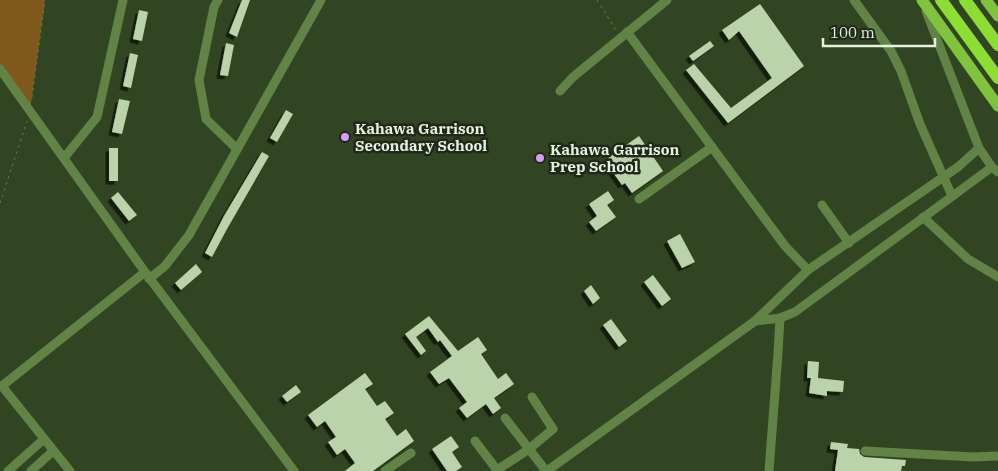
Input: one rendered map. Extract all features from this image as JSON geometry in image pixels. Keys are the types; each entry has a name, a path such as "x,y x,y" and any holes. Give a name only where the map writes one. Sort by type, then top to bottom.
{"highway":[{"path":"941,0 998,78"},
{"path":"965,0 998,45"}],"main road":[{"path":"922,0 998,106"},
{"path":"986,0 998,16"}],"street":[{"path":"64,158 97,117 123,0"},
{"path":"218,0 214,8 199,80 206,119 237,148"},
{"path":"70,471 2,386 147,275 165,266 189,236 321,0"},
{"path":"560,91 573,77 667,0"},
{"path":"854,0 891,51 901,72 920,124 952,196"},
{"path":"755,320 780,318 795,312 952,196 995,170 979,148 922,0"},
{"path":"624,35 712,147 785,246 808,270"},
{"path":"0,69 147,275 294,471"},
{"path":"639,199 712,147"},
{"path":"505,418 546,471 755,320 808,270 943,178 979,148"},
{"path":"822,205 849,243"},
{"path":"923,217 968,260 998,278"},
{"path":"768,471 780,318"},
{"path":"474,441 497,470 529,449 553,429 532,397"},
{"path":"8,471 44,439"},
{"path":"31,471 53,451"},
{"path":"864,451 973,457 998,456"},
{"path":"386,471 411,452"}],"path":[{"path":"597,0 624,35"}],"shaded area":[{"path":"0,0 45,0 30,111 0,69"}],"building":[{"path":"242,0 250,0 237,37 229,33"},
{"path":"760,4 804,66 728,123 686,70 694,64 731,108 772,78 739,31 729,40 722,30"},
{"path":"139,10 148,12 142,41 133,39"},
{"path":"710,41 714,46 693,61 689,56"},
{"path":"226,43 234,45 228,76 220,75"},
{"path":"130,53 138,55 131,88 123,86"},
{"path":"119,99 130,101 122,134 112,132"},
{"path":"286,110 293,114 277,142 270,138"},
{"path":"639,136 663,171 632,193 625,183 622,185 609,167 613,165 608,158"},
{"path":"109,148 118,148 118,181 109,181"},
{"path":"262,152 269,156 212,257 205,253 224,216"},
{"path":"608,191 614,200 607,205 616,217 596,231 589,222 597,216 589,204"},
{"path":"118,192 137,215 129,221 111,198"},
{"path":"680,234 695,262 682,268 667,241"},
{"path":"196,264 202,272 181,290 175,283"},
{"path":"653,275 671,299 662,306 644,282"},
{"path":"591,285 600,298 593,304 584,291"},
{"path":"429,316 458,351 478,337 487,350 481,354 498,379 506,373 514,384 494,398 501,408 493,414 486,404 467,418 459,408 467,402 449,378 439,384 430,372 452,356 440,340 438,342 428,328 416,337 426,351 421,355 405,334"},
{"path":"611,319 627,341 619,347 603,325"},
{"path":"808,361 819,362 818,378 844,381 843,392 827,391 827,396 809,393 811,378 807,378"},
{"path":"365,373 373,384 365,389 377,406 385,401 394,413 385,419 397,436 406,429 414,441 373,471 345,471 355,463 345,449 337,455 328,442 336,437 325,421 317,427 308,415"},
{"path":"296,385 301,392 287,402 282,396"},
{"path":"451,436 459,447 452,452 462,467 456,471 447,471 432,449"},
{"path":"831,442 848,444 847,448 859,449 860,454 864,457 906,460 905,466 902,466 901,471 835,471 838,450 830,449"}],"place":[{"name":"Kahawa Garrison Secondary School","path":"345,137"},
{"name":"Kahawa Garrison Prep School","path":"540,158"}]}
